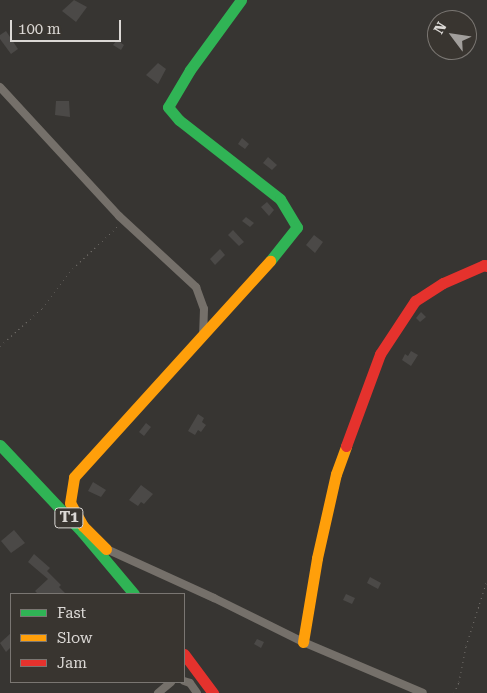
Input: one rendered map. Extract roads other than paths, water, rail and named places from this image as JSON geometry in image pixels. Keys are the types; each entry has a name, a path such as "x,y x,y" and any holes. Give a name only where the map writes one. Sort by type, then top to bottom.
{"main road":[{"path":"106,548 83,526 70,503 74,477 273,258 297,227 280,199 178,120 168,107 190,70 240,0"},
{"path":"303,642 317,558 336,474 380,354 415,301 443,283 486,265"},
{"name":"T1","path":"0,445 90,541 133,593"},
{"path":"185,655 213,693"}],"street":[{"path":"0,87 122,218 196,287 204,309 203,334"},
{"path":"90,541 214,598 303,642 423,693"},
{"path":"185,681 190,683 197,693"},
{"path":"158,693 171,683"}]}
